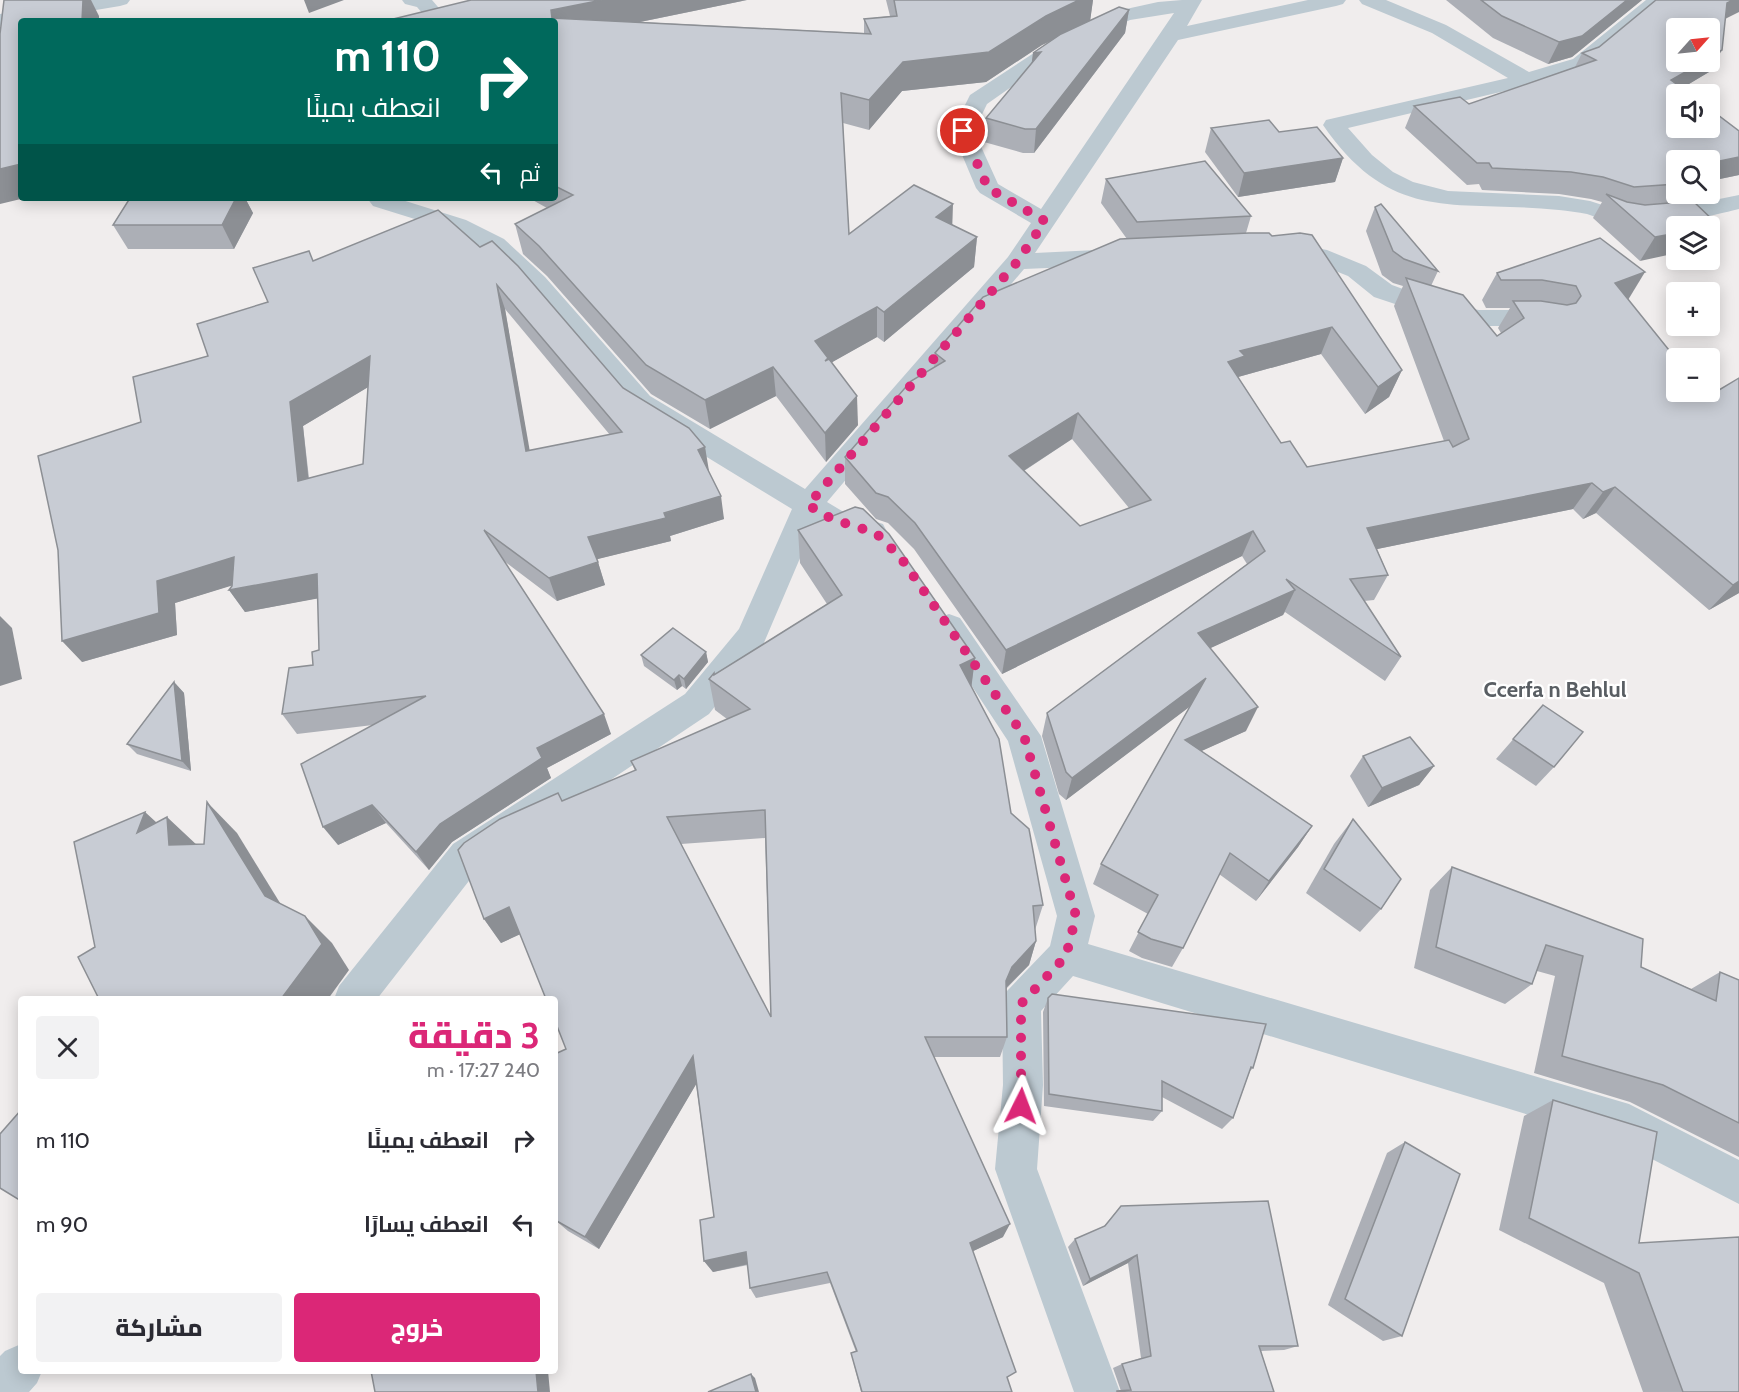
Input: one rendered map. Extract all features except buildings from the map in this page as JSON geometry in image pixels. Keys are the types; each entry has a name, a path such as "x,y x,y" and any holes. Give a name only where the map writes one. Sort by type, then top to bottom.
{"street":[{"path":"0,20 120,0"},
{"path":"1171,35 1336,0"},
{"path":"1369,0 1439,29 1527,80"},
{"path":"1658,0 1581,63 1527,80 1334,125 1358,153 1384,177 1408,189 1441,198 1476,202 1558,203 1598,210 1619,218 1716,208 1739,202"},
{"path":"419,1 437,18"},
{"path":"355,996 466,856 696,704 752,636 808,505 1017,262 1171,35 1190,3"},
{"path":"1045,221 988,188 963,131 978,100 1050,51 1124,15 1190,3"},
{"path":"381,201 458,225 495,244 536,283 640,403 832,519 876,533 892,549"},
{"path":"1264,250 1288,250 1318,255 1357,271 1383,291 1440,311 1479,318 1526,318 1550,322"},
{"path":"1017,262 1135,256"},
{"path":"933,605 1024,736 1076,916 1066,956 1021,1004 1023,1085 1016,1168 1097,1392"},
{"path":"1066,956 1629,1125 1739,1183"},
{"path":"0,1390 18,1370"}],"district":[{"name":"Ccerfa n Behlul","path":"1555,689"}],"route":[{"path":"963,131 988,188 1045,221 1017,262 808,505 832,519 876,533 901,558 1024,736 1076,916 1066,956 1021,1004 1023,1085 1021,1106"}]}
